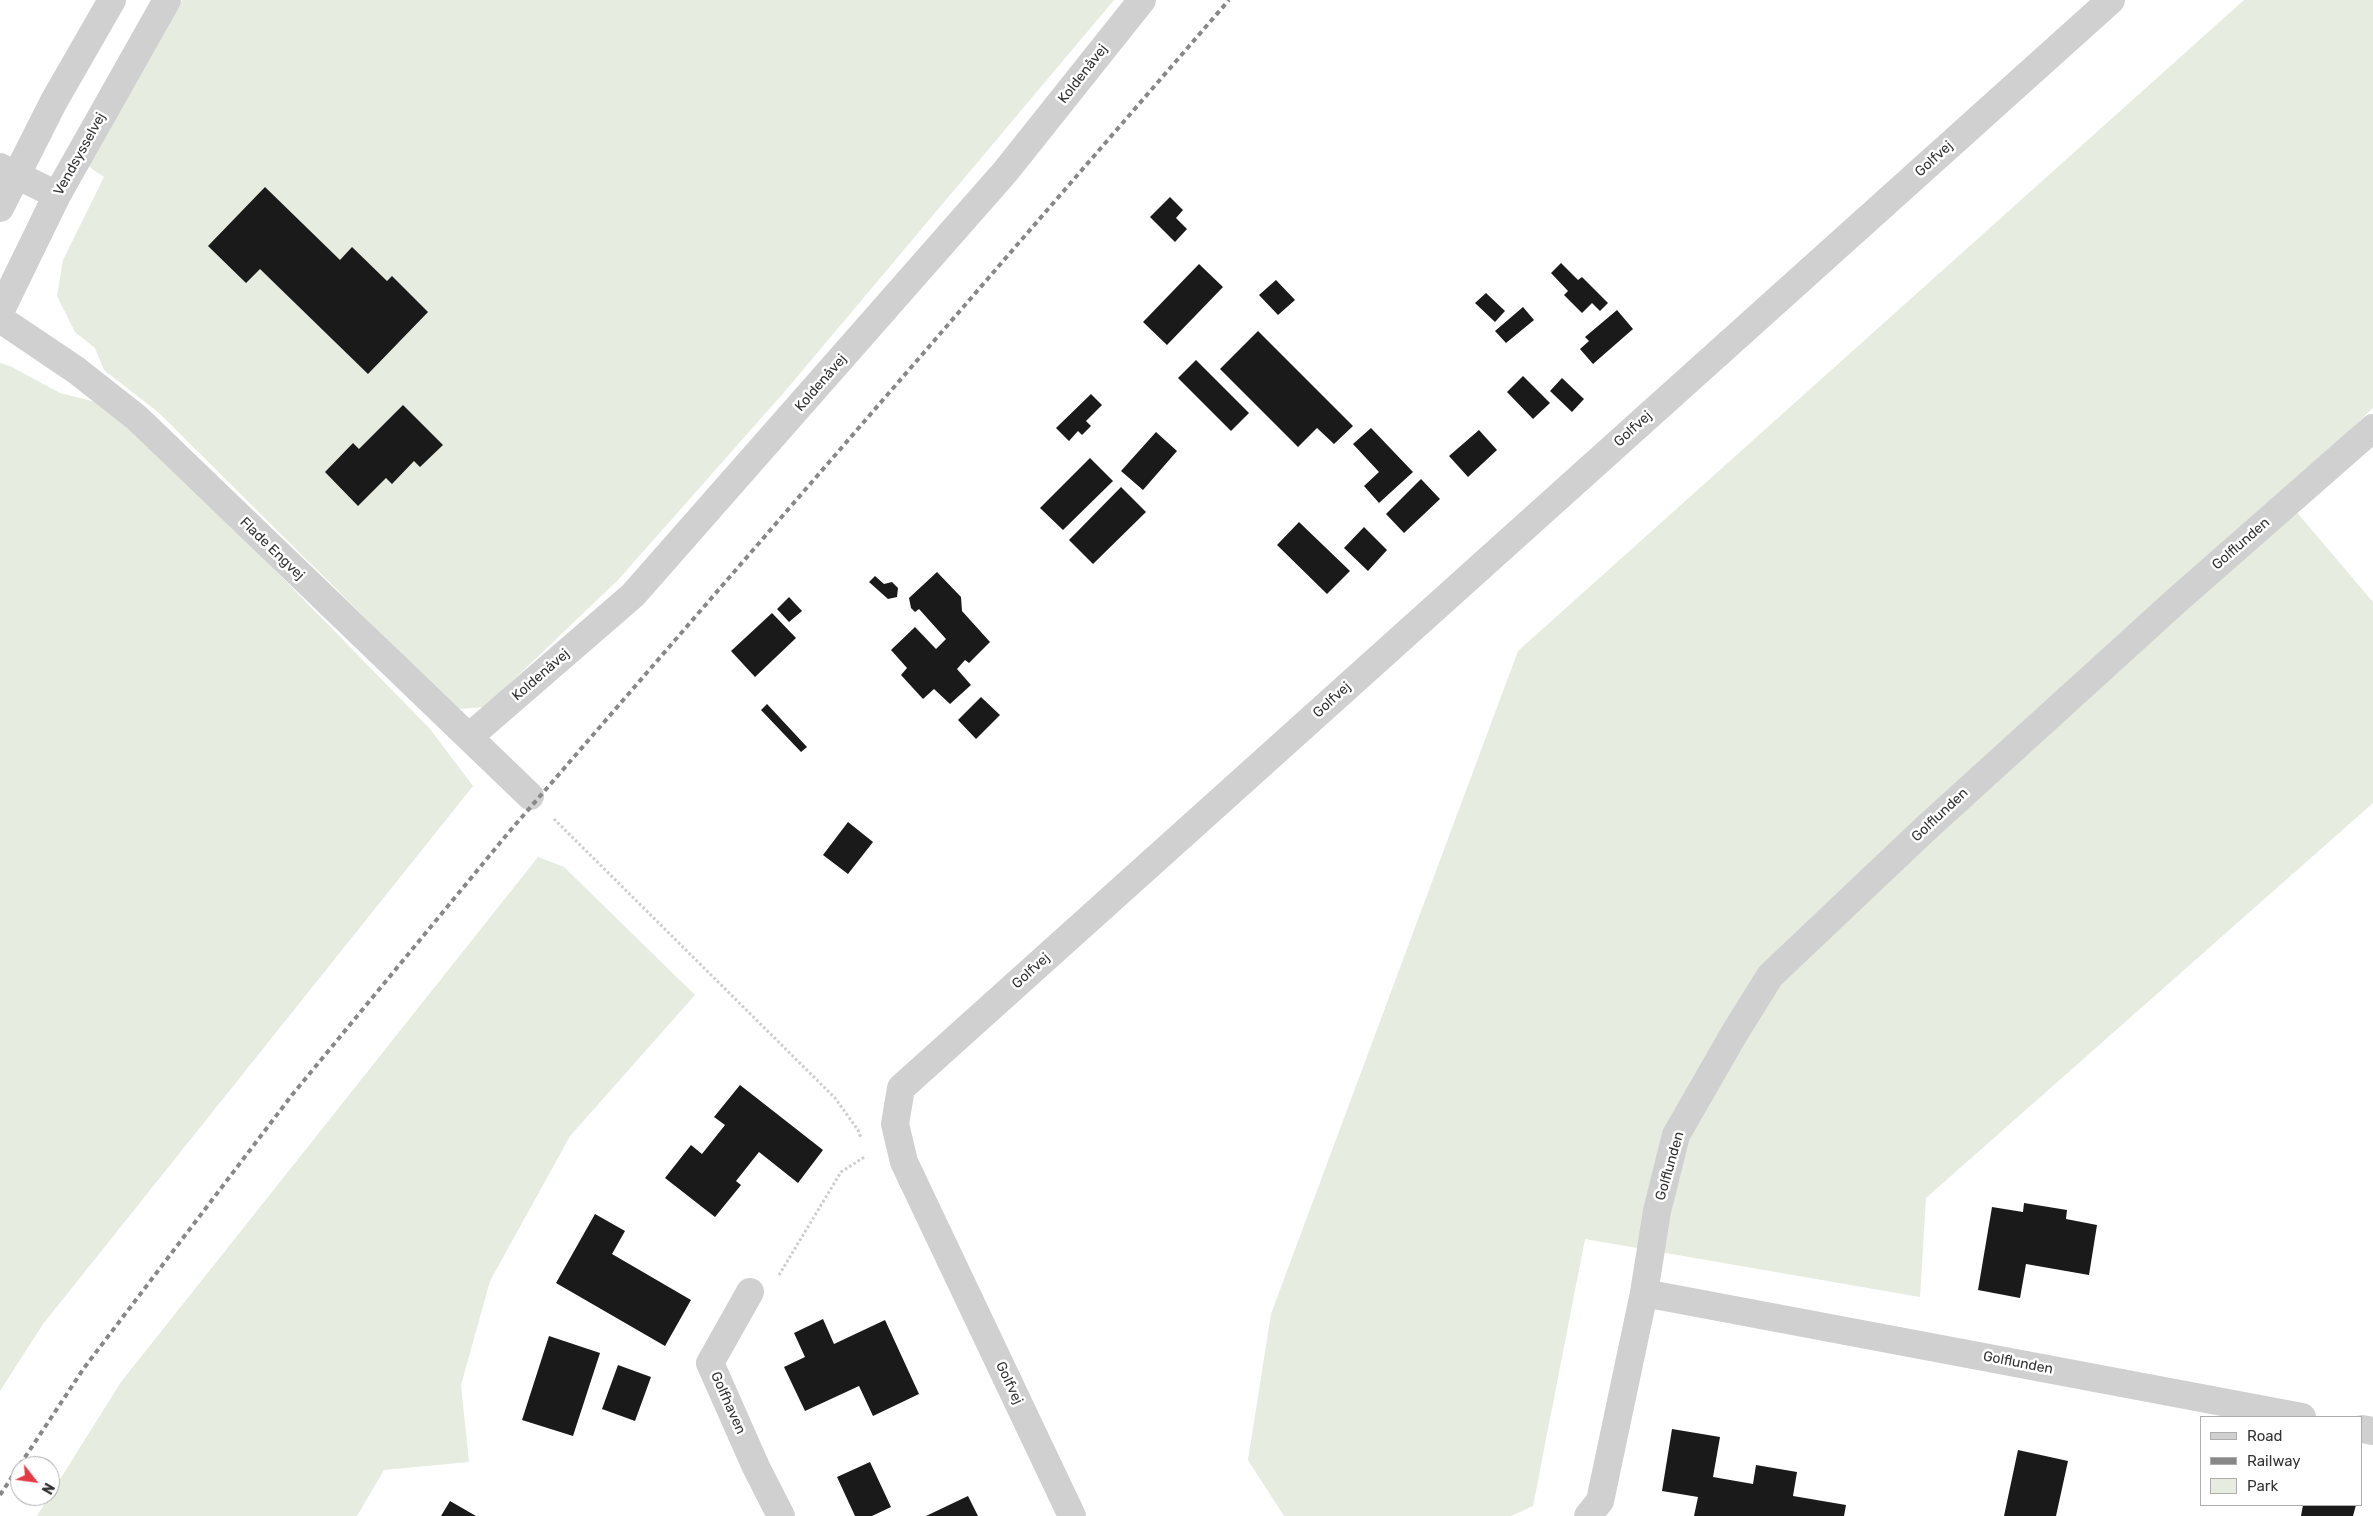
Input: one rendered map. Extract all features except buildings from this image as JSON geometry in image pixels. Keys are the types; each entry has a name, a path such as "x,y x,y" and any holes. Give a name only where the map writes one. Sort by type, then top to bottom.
{"street":[{"path":"0,208 8,172 54,101 112,0"},
{"name":"Vendsysselvej","path":"0,312 57,195 167,0"},
{"name":"Koldenåvej","path":"470,737 632,596 1005,172 1142,0"},
{"name":"Golfvej","path":"1072,1516 904,1162 895,1124 901,1088 2111,0"},
{"path":"8,172 57,195"},
{"name":"Flade Engvej","path":"0,319 76,370 137,418 530,796"},
{"name":"Golflunden","path":"1588,1516 1600,1501 1644,1293 1657,1212 1676,1136 1734,1034 1770,976 1931,823 2176,601 2373,428"},
{"name":"Golfhaven","path":"750,1292 710,1363 756,1467 781,1516"},
{"name":"Golflunden","path":"1644,1293 2297,1416"}],"path":[{"path":"530,796 836,1098 858,1130 869,1164"},
{"path":"750,1292 770,1291 841,1172 866,1156"}],"green space":[{"path":"182,0 1114,0 786,390 618,580 485,707 457,709 159,413 104,370 95,348 75,332 57,296 63,260 104,177 88,166"},
{"path":"2244,0 2373,0 2373,408 2282,495 2373,602 2373,803 1926,1198 1920,1297 1585,1239 1533,1506 1511,1516 1284,1516 1248,1460 1271,1314 1518,651"},
{"path":"0,363 10,366 60,393 96,402 153,445 430,729 473,786 43,1324 0,1391"},
{"path":"538,857 564,867 695,995 570,1136 490,1281 461,1385 469,1462 384,1470 357,1516 37,1516 43,1506 60,1506 60,1479 121,1382"}],"railway":[{"path":"0,1495 84,1368 292,1095 509,832 1229,0"}]}
